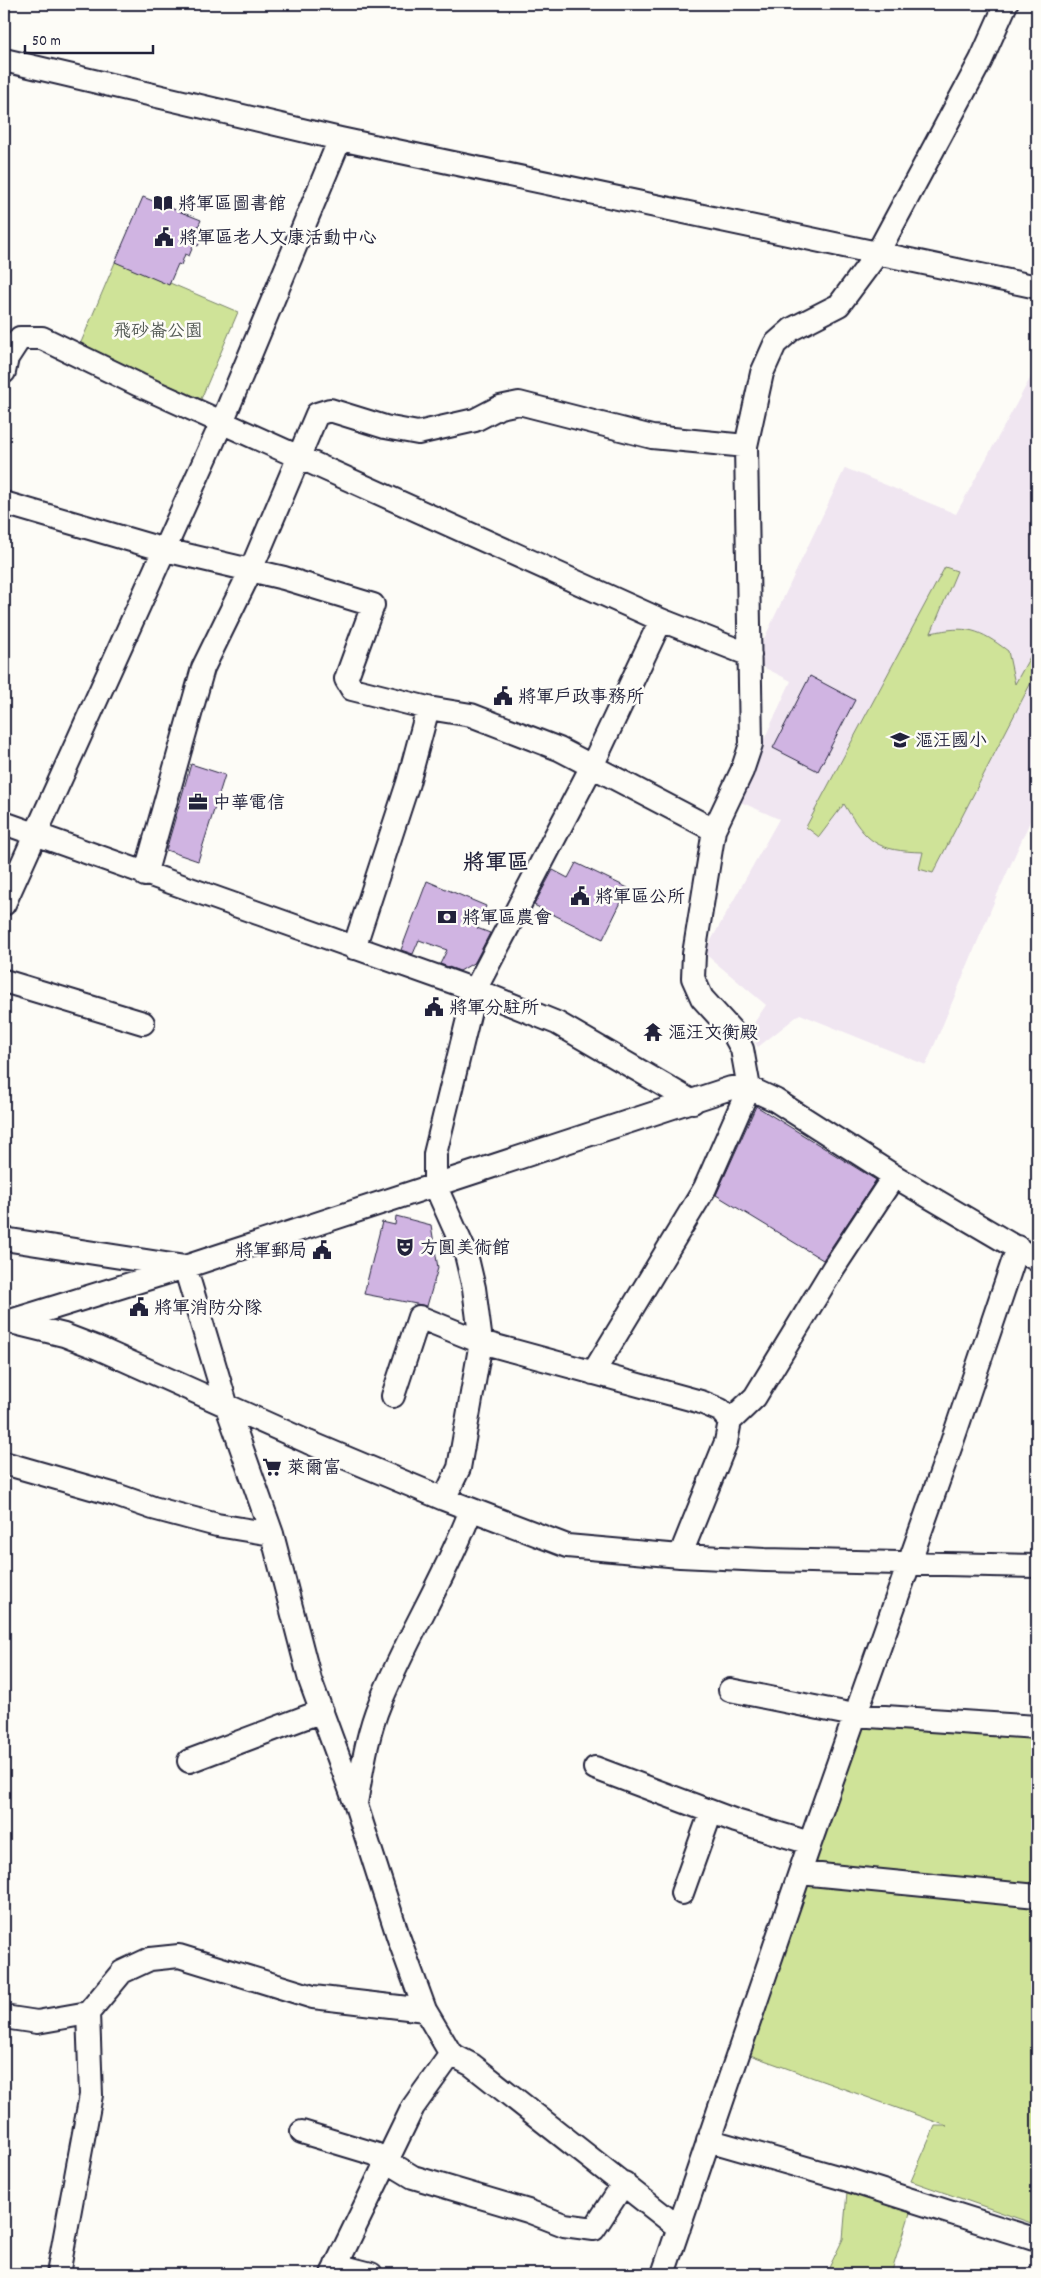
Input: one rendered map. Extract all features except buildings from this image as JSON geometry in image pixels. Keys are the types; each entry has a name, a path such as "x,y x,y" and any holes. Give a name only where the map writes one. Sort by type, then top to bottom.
{"street":[{"path":"593,1373 705,1188 749,1088 742,1049 732,1031 702,998 693,978 694,954 714,830 742,771 751,744 746,446 762,373 775,344 792,329 839,305 877,254 982,60 1006,4"},
{"path":"4,60 340,139 1037,287"},
{"path":"4,904 222,422 340,139"},
{"path":"5,362 20,338 42,338 222,422 661,620 750,655"},
{"path":"145,874 204,668 250,572 317,414 330,410 385,427 418,433 475,420 500,407 519,403 652,437 746,446"},
{"path":"4,503 165,550 250,572 284,578 373,605 346,679 352,689 428,708 471,715 558,749 714,830"},
{"path":"444,1499 459,1468 481,1342 474,1288 466,1254 435,1185 435,1154 475,990 592,766 661,620"},
{"path":"354,948 408,783 428,708"},
{"path":"4,823 475,990 557,1023 693,1102"},
{"path":"4,981 143,1023"},
{"path":"7,1322 185,1267 731,1088 749,1088 775,1100 894,1176 1018,1247 1037,1260"},
{"path":"680,1556 726,1442 730,1421 755,1397 834,1267 894,1176"},
{"path":"4,1239 185,1267"},
{"path":"663,2274 854,1715 951,1445 1018,1247"},
{"path":"185,1267 228,1407 272,1534 310,1680 356,1805 398,1936 425,2010 450,2054 472,2066 624,2183 679,2228"},
{"path":"393,1396 419,1316 481,1342 701,1402 720,1410 730,1421"},
{"path":"7,1322 73,1338 228,1407 470,1510 567,1546 680,1556 1037,1566"},
{"path":"4,1463 116,1494 171,1513 217,1525 272,1534"},
{"path":"356,1805 367,1746 379,1704 459,1542 470,1510"},
{"path":"730,1690 854,1715 1037,1728"},
{"path":"189,1761 322,1711"},
{"path":"595,1768 711,1812 810,1843"},
{"path":"682,1893 711,1812"},
{"path":"800,1873 1037,1896"},
{"path":"4,2017 37,2022 88,2013 122,1972 150,1959 179,1956 313,1997 425,2010"},
{"path":"58,2274 91,2095 88,2013"},
{"path":"371,2274 334,2269 412,2107 450,2054"},
{"path":"302,2132 375,2154 413,2177 528,2211 564,2225 594,2229 624,2183"},
{"path":"708,2140 857,2182 1037,2240"}],"shaded area":[{"name":"漚汪國小","path":"1031,377 1037,380 1037,806 997,895 926,1065 800,1014 758,1047 748,1032 766,1005 704,953 779,819 736,800 791,681 753,662 845,468 956,514"}],"green space":[{"name":"飛砂崙公園","path":"116,260 238,312 201,399 79,347"},
{"path":"945,567 957,571 931,633 964,629 989,638 1008,651 1015,684 1031,655 1037,658 1037,671 933,873 919,869 923,852 894,850 884,847 867,836 844,804 819,837 806,827"},
{"path":"854,1715 1037,1717 1037,2225 911,2181 935,2126 947,2126 739,2051"},
{"path":"848,2180 914,2200 891,2274 826,2274 843,2239"}],"place":[{"name":"將軍區圖書館","path":"163,203"},
{"name":"將軍區老人文康活動中心","path":"164,237"},
{"name":"將軍戶政事務所","path":"503,696"},
{"name":"漚汪國小","path":"900,740"},
{"name":"中華電信","path":"198,802"},
{"name":"將軍區公所","path":"580,896"},
{"name":"將軍區農會","path":"447,917"},
{"name":"將軍分駐所","path":"434,1007"},
{"name":"漚汪文衡殿","path":"653,1032"},
{"name":"方圓美術館","path":"405,1247"},
{"name":"將軍郵局","path":"322,1250"},
{"name":"將軍消防分隊","path":"139,1307"},
{"name":"萊爾富","path":"272,1467"}],"district":[{"name":"將軍區","path":"496,861"}]}
